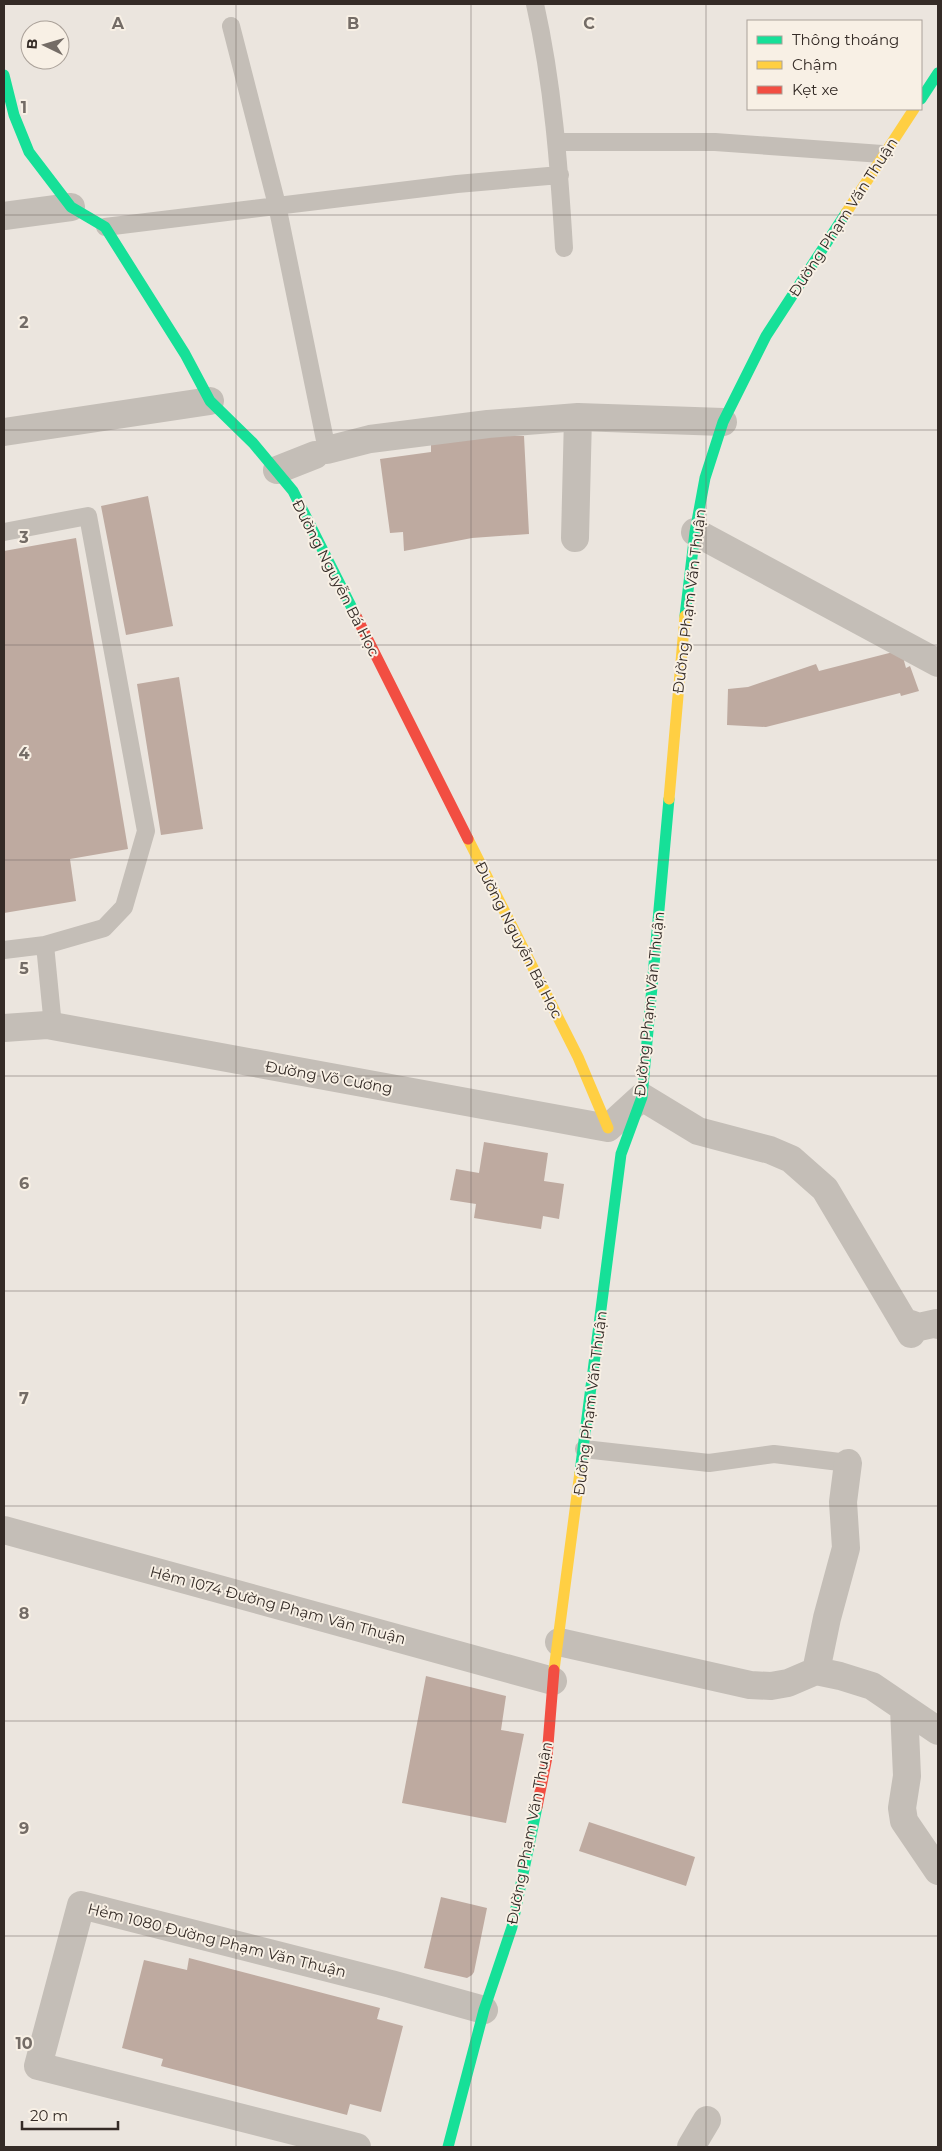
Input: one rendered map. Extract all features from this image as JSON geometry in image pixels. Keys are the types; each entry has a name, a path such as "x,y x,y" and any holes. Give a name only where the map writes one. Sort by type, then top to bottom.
{"main road":[{"path":"922,97 938,73"},
{"name":"Đường Nguyễn Bá Học","path":"4,75 14,115 29,152 71,206 105,227 185,354 210,401 253,443 293,491 578,1057 608,1128"},
{"name":"Đường Phạm Văn Thuận","path":"448,2147 484,2010 512,1927 547,1757 553,1681 621,1154 642,1097 686,605 695,532 705,478 723,422 766,336 882,154 913,110"}],"street":[{"path":"4,216 71,206"},
{"path":"4,432 210,401"},
{"path":"575,538 578,416"},
{"path":"277,470 321,452 370,439 488,424 578,416 723,422"},
{"path":"695,532 938,663"},
{"name":"Đường Võ Cương","path":"4,1028 53,1026 608,1128"},
{"path":"608,1128 642,1097 698,1131 770,1150 791,1159 825,1190 911,1334 912,1324 919,1326 936,1323 938,1325"},
{"path":"816,1671 827,1618 846,1548 843,1502 848,1463"},
{"name":"Hẻm 1074 Đường Phạm Văn Thuận","path":"4,1530 553,1681"},
{"path":"559,1642 750,1685 771,1686 788,1683 816,1671 840,1676 872,1686 938,1731"},
{"path":"904,1708 907,1776 902,1808 904,1820 938,1871"},
{"name":"Hẻm 1080 Đường Phạm Văn Thuận","path":"357,2147 38,2066 81,1905 391,1984 484,2010"},
{"path":"691,2147 707,2120"}],"lane":[{"path":"535,4 546,54 560,175 564,248"},
{"path":"231,26 277,205 321,452"},
{"path":"556,142 715,142 882,154"},
{"path":"105,227 457,184 560,175"},
{"path":"4,532 88,516 146,831 124,907 104,928 45,945 4,950"},
{"path":"45,945 53,1026"},
{"path":"584,1449 709,1463 774,1454 848,1463"}],"building":[{"path":"493,435 524,436 529,534 472,538 404,551 403,532 390,533 380,459 431,452 431,443"},
{"path":"148,496 173,626 126,635 101,506"},
{"path":"76,538 128,849 70,859 76,901 4,913 4,551"},
{"path":"901,650 906,668 910,666 919,691 901,696 900,693 766,727 727,725 728,689 748,687 816,664 819,671"},
{"path":"179,677 203,829 161,835 137,684"},
{"path":"484,1142 548,1153 544,1181 564,1184 559,1219 543,1216 541,1229 474,1218 476,1204 450,1200 456,1169 479,1173"},
{"path":"426,1676 506,1696 501,1730 524,1734 506,1823 402,1803"},
{"path":"589,1822 695,1857 686,1886 579,1851"},
{"path":"441,1897 487,1908 474,1972 467,1978 424,1968"},
{"path":"189,1958 380,2008 377,2019 403,2026 381,2112 350,2104 347,2115 161,2066 163,2059 122,2048 144,1960 187,1970"}],"traffic: fast":[{"path":"922,97 938,73"},
{"path":"4,75 14,115 29,152 71,207 105,227 185,354 210,401 253,443 293,491 356,616"},
{"path":"685,616 695,532 705,478 723,422 766,336 846,213"},
{"path":"580,1472 621,1154 642,1097 669,799"},
{"path":"448,2147 484,2010 512,1927 537,1807"}],"traffic: slow":[{"path":"846,213 913,110"},
{"path":"669,799 685,616"},
{"path":"468,839 578,1057 608,1128"},
{"path":"554,1670 580,1472"}],"traffic: jam":[{"path":"356,616 468,839"},
{"path":"537,1807 547,1757 554,1670"}]}
